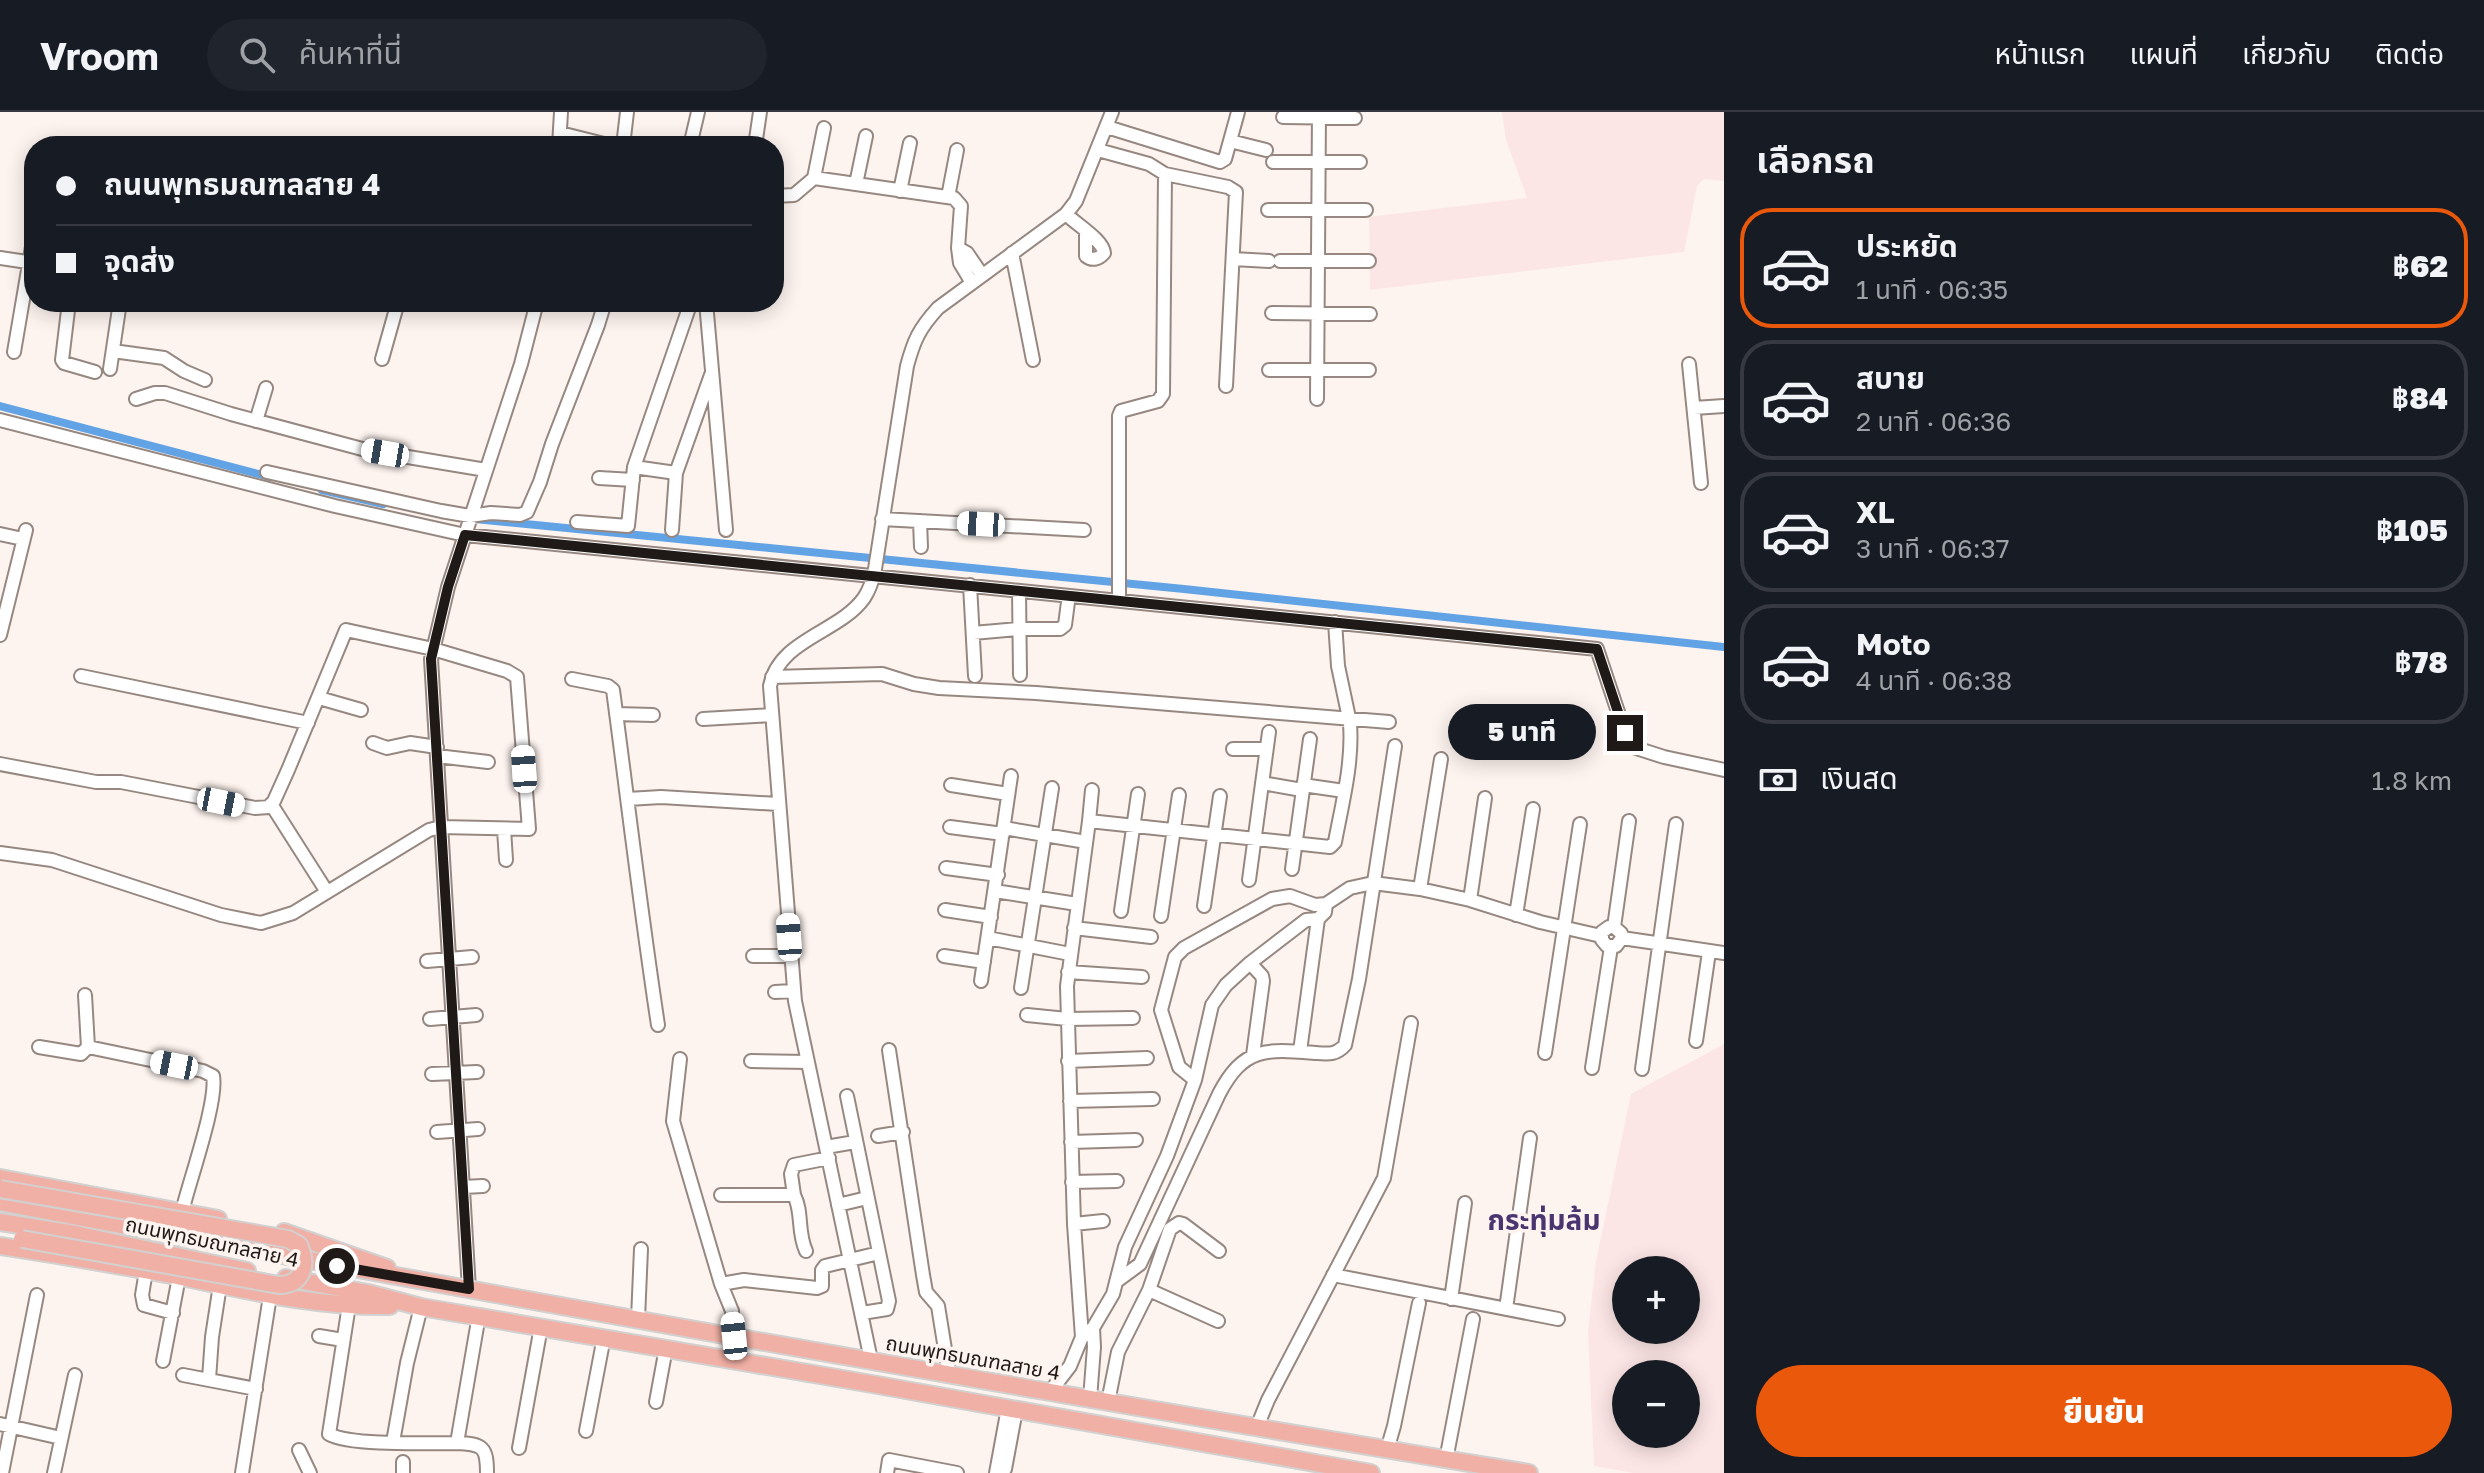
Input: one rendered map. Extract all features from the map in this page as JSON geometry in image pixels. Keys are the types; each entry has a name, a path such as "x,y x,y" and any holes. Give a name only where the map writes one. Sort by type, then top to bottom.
{"main road":[{"name":"ถนนพุทธมณฑลสาย 4","path":"0,1178 285,1232 369,1260 410,1278"},
{"path":"0,1189 288,1239 299,1245 304,1265 301,1277 295,1282 279,1285 0,1236"},
{"name":"ถนนพุทธมณฑลสาย 4","path":"0,1202 318,1263 1529,1473"},
{"name":"ถนนพุทธมณฑลสาย 4","path":"0,1222 75,1234 237,1270 368,1293 418,1306 1144,1432 1297,1466 1360,1472"},
{"name":"ถนนพุทธมณฑลสาย 4","path":"0,1246 270,1296 349,1305 418,1306"},
{"path":"1115,1403 1144,1432"}],"street":[{"path":"560,136 561,112"},
{"path":"624,136 627,112"},
{"path":"692,136 698,112"},
{"path":"756,136 760,112"},
{"path":"871,1360 793,991 770,693 772,677 790,652 859,604 869,589 907,366 921,326 938,308 1066,214 1076,201 1112,112"},
{"path":"1107,127 1223,161 1238,112"},
{"path":"1317,399 1318,115"},
{"path":"1283,117 1318,115 1355,118"},
{"path":"784,196 794,195 814,178 824,128"},
{"path":"856,184 866,136"},
{"path":"1230,141 1270,156 1360,162"},
{"path":"900,191 910,143"},
{"path":"948,197 957,150"},
{"path":"1098,150 1149,164 1165,174 1228,187 1236,192 1226,386"},
{"path":"1120,592 1119,416 1127,408 1158,401 1163,394 1165,174"},
{"path":"814,178 948,197 959,202 958,248 967,253 977,279"},
{"path":"1268,210 1366,210"},
{"path":"1066,214 1086,232"},
{"path":"1012,253 1033,360"},
{"path":"0,258 24,262"},
{"path":"1233,259 1369,261"},
{"path":"0,349 17,353 24,308"},
{"path":"68,312 62,360 95,372"},
{"path":"110,369 119,312"},
{"path":"382,359 395,312"},
{"path":"469,1289 433,649 468,524 521,364 534,312"},
{"path":"468,524 491,513 520,515 527,512 602,312"},
{"path":"577,522 628,526 633,474 688,312"},
{"path":"707,312 726,530"},
{"path":"1272,313 1370,314"},
{"path":"113,351 164,358 205,380"},
{"path":"1689,364 1701,483"},
{"path":"1269,370 1369,370"},
{"path":"672,530 676,473 712,372"},
{"path":"256,421 266,388"},
{"path":"136,399 165,393 366,450 486,470"},
{"path":"1694,408 1724,406"},
{"path":"0,420 335,506 625,550 875,568 1019,591 1120,592 1335,622 1597,649 1625,733 1633,747 1654,755 1724,770"},
{"path":"267,472 441,511 468,524"},
{"path":"599,478 676,473"},
{"path":"882,519 1084,530"},
{"path":"920,521 921,547"},
{"path":"0,534 24,535 6,582 0,635"},
{"path":"970,585 975,676"},
{"path":"1019,591 1020,675"},
{"path":"973,633 1060,629 1065,625 1068,602"},
{"path":"1089,821 1322,847 1334,845 1351,747 1350,721 1338,666 1335,622"},
{"path":"0,764 265,808 271,804 308,723 346,630 433,649 507,671 517,677 529,829 441,827 423,833 293,913 261,923 245,921 52,860 0,853"},
{"path":"772,677 882,674 939,688 1389,722"},
{"path":"81,676 308,723"},
{"path":"572,679 611,687 658,1025"},
{"path":"319,698 361,710"},
{"path":"616,714 653,715"},
{"path":"703,719 772,715"},
{"path":"1249,880 1269,732"},
{"path":"1292,869 1310,739"},
{"path":"373,743 387,748 410,743 488,762"},
{"path":"1117,1281 1140,1264 1229,1074 1253,1055 1276,1051 1333,1054 1341,1050 1348,1040 1395,746"},
{"path":"1233,749 1266,749"},
{"path":"1420,889 1441,759"},
{"path":"981,981 1011,776"},
{"path":"1262,783 1344,791"},
{"path":"951,785 1008,794"},
{"path":"1021,988 1052,788"},
{"path":"1050,1392 1070,1366 1082,1337 1072,1182 1067,1019 1068,972 1092,790"},
{"path":"1121,911 1138,794"},
{"path":"1161,916 1179,795"},
{"path":"1204,906 1220,796"},
{"path":"628,799 661,797 778,804"},
{"path":"1470,900 1485,798"},
{"path":"271,804 327,892"},
{"path":"1516,915 1533,809"},
{"path":"1592,1068 1616,937 1629,821"},
{"path":"1545,1053 1580,824"},
{"path":"1642,1069 1676,824"},
{"path":"950,827 1086,842"},
{"path":"504,829 506,860"},
{"path":"946,868 998,875"},
{"path":"1300,1051 1312,919 1308,911 1350,888 1373,883 1420,889 1470,900 1564,929 1601,936 1605,929 1616,937 1724,953"},
{"path":"995,891 1077,904"},
{"path":"1195,1080 1179,1067 1161,1010 1177,954 1272,899 1290,896 1321,904"},
{"path":"945,910 991,917"},
{"path":"1082,1337 1093,1328 1107,1307 1125,1247 1167,1156 1195,1080 1212,1005 1226,985 1250,963 1312,919"},
{"path":"1074,928 1151,937"},
{"path":"988,938 1070,954"},
{"path":"1696,1041 1709,952"},
{"path":"753,956 790,956"},
{"path":"944,956 984,962"},
{"path":"427,961 472,957"},
{"path":"1250,963 1263,981 1253,1055"},
{"path":"1068,972 1142,977"},
{"path":"775,992 793,991"},
{"path":"39,1047 81,1054 88,1047 85,995"},
{"path":"430,1019 476,1015"},
{"path":"1027,1015 1067,1019 1133,1018"},
{"path":"1257,1427 1268,1400 1384,1178 1411,1023"},
{"path":"88,1047 203,1071 213,1076 208,1115 182,1212"},
{"path":"889,1050 926,1292 938,1306 949,1374"},
{"path":"1068,1061 1147,1058"},
{"path":"680,1059 673,1121 721,1284 732,1311 734,1336"},
{"path":"751,1061 807,1062"},
{"path":"432,1074 477,1072"},
{"path":"847,1096 889,1306 862,1313"},
{"path":"1070,1101 1153,1099"},
{"path":"437,1132 478,1129"},
{"path":"878,1136 903,1132"},
{"path":"1506,1309 1530,1138"},
{"path":"1071,1142 1136,1140"},
{"path":"806,1251 800,1239 798,1204 791,1174 794,1165 855,1142"},
{"path":"1072,1182 1117,1181"},
{"path":"463,1187 483,1186"},
{"path":"721,1195 794,1195"},
{"path":"838,1205 867,1198"},
{"path":"1451,1299 1465,1203"},
{"path":"1074,1224 1103,1221"},
{"path":"1115,1403 1118,1352 1149,1290 1165,1241 1174,1225 1189,1226 1219,1251"},
{"path":"638,1319 641,1249"},
{"path":"721,1284 744,1280 817,1288 822,1286 823,1267 879,1253"},
{"path":"146,1271 142,1295 144,1305 173,1313"},
{"path":"1333,1275 1558,1319"},
{"path":"163,1361 179,1277"},
{"path":"209,1379 220,1285"},
{"path":"1149,1290 1218,1321"},
{"path":"2,1473 5,1425 37,1295"},
{"path":"242,1473 270,1296"},
{"path":"1387,1450 1419,1303"},
{"path":"349,1305 329,1434 352,1440 474,1444 484,1449 487,1473"},
{"path":"393,1442 418,1306"},
{"path":"457,1443 479,1315"},
{"path":"1446,1460 1473,1319"},
{"path":"519,1448 541,1327"},
{"path":"1090,1399 1093,1328"},
{"path":"319,1336 343,1340"},
{"path":"586,1431 604,1337"},
{"path":"656,1402 666,1348"},
{"path":"54,1473 75,1375"},
{"path":"183,1375 256,1389"},
{"path":"996,1473 1012,1409"},
{"path":"1004,1473 1012,1409"},
{"path":"5,1425 61,1438"},
{"path":"299,1450 310,1473"},
{"path":"887,1473 889,1460 957,1473"}],"shaded area":[{"path":"1502,112 1724,112 1724,181 1704,179 1697,186 1684,252 1370,290 1369,217 1527,198 1506,140"},
{"path":"1724,1044 1724,1473 1633,1473 1594,1466 1588,1332 1596,1261 1631,1094"}],"waterway":[{"path":"0,406 270,477"},
{"path":"322,490 383,504"},
{"path":"475,519 1184,589 1724,647"}],"district":[{"name":"กระทุ่มล้ม","path":"1544,1220"}],"route":[{"path":"337,1266 469,1289 431,659 448,587 465,535 1597,649 1625,733"}]}
